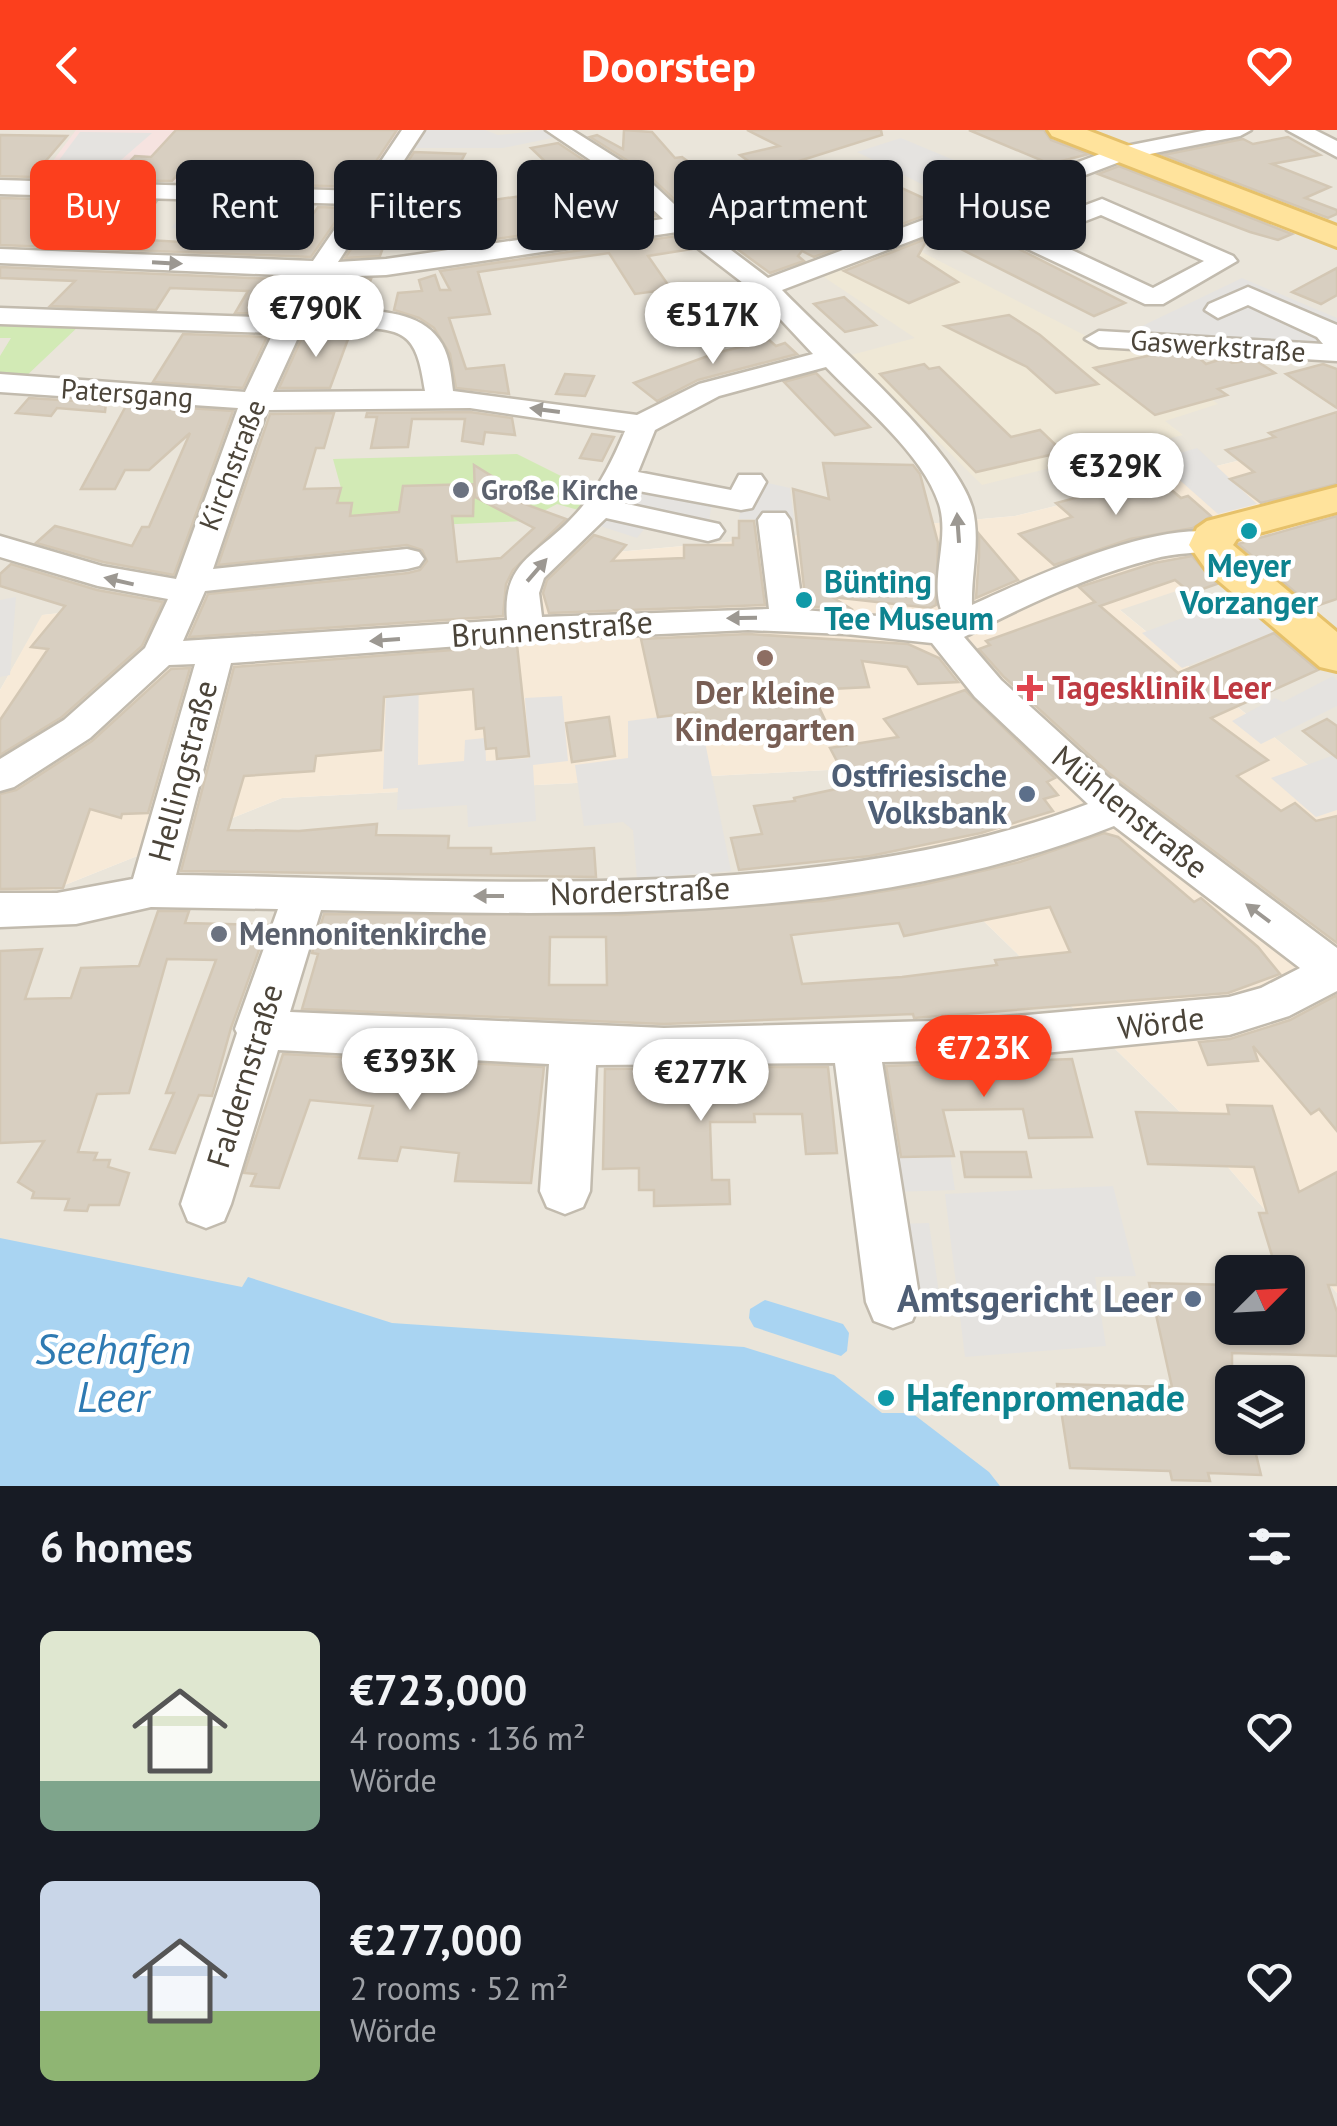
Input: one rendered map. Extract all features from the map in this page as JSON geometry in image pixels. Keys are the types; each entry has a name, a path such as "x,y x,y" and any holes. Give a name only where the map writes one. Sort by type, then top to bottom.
{"main road":[{"path":"1062,130 1337,236"},
{"path":"1337,499 1222,530 1211,541 1213,552 1222,562 1337,656"}],"street":[{"name":"Kirchstraße","path":"394,160 414,130"},
{"path":"557,130 610,149 674,216"},
{"path":"1086,168 1124,154 1240,130"},
{"path":"1298,130 1337,150"},
{"path":"0,186 334,197"},
{"path":"1102,206 1224,261 1154,298 1023,237 1102,206"},
{"path":"0,256 320,270 386,267 674,225"},
{"path":"765,288 923,229"},
{"name":"Kirchstraße","path":"160,654 190,587 255,401 291,323 334,249"},
{"path":"716,250 765,288 834,357 914,438 948,484 960,528 954,627 1116,561 1176,543 1211,541"},
{"path":"1218,310 1248,295 1328,330 1337,344"},
{"path":"0,316 291,323 354,320 408,326 429,345 440,400"},
{"name":"Gaswerkstraße","path":"1098,339 1337,353"},
{"path":"526,630 522,593 529,574 591,516 620,478 642,425 658,413 696,397 834,357"},
{"name":"Patersgang","path":"0,383 255,401 470,399 642,425"},
{"path":"620,478 741,501 750,482"},
{"path":"591,516 708,531"},
{"path":"774,520 787,617"},
{"path":"0,546 51,564 144,587 190,587 408,559"},
{"name":"Brunnenstraße","path":"160,654 787,617 954,627"},
{"name":"Mühlenstraße","path":"954,627 961,664 1054,753 1118,808 1336,972"},
{"name":"Hellingstraße","path":"150,890 216,652"},
{"path":"0,777 78,730 160,654"},
{"name":"Norderstraße","path":"0,910 95,906 150,890 447,896 661,875 796,883 918,869 988,853 1039,839 1118,808"},
{"name":"Faldernstraße","path":"206,1204 304,892"},
{"name":"Wörde","path":"258,1030 664,1048 856,1044 1089,1032 1229,1016 1273,1003 1336,972"},
{"path":"856,1044 893,1302"},
{"path":"565,1191 574,1046"}],"shaded area":[{"path":"0,130 1337,130 1337,436 1015,516 450,567 43,615 0,690"},
{"path":"76,130 405,130 385,160 334,160 332,190 314,189 314,160 176,160 176,181 156,180 156,160 54,160"},
{"path":"424,130 485,130 498,135 545,130 557,137 503,148 412,148"},
{"path":"80,132 152,133 121,160 59,160"},
{"path":"901,138 954,160 923,160 923,185 903,175 903,160 873,160 857,152"},
{"path":"903,243 1098,342 1133,343 1218,404 1165,421 1183,435 982,485 851,355 915,338 815,271 871,250 903,250"},
{"path":"1242,278 1337,318 1337,345 1148,335 1147,329 1138,328"},
{"path":"1337,436 1337,537 1120,610 1337,789 1337,1293 1181,1113 828,770 282,798 0,911 0,690 42,615 450,567 1015,516"},
{"path":"1197,448 1257,504 1218,514 1157,460"},
{"path":"746,478 790,488 794,520 739,519"},
{"path":"622,483 712,500 708,531 652,519 637,538 594,524"},
{"path":"1337,537 1337,789 1119,609"},
{"path":"16,597 10,675 0,677 0,600"},
{"path":"1239,597 1281,629 1182,668 1142,633"},
{"path":"419,657 418,765 464,761 465,740 485,738 486,761 529,758 525,698 562,696 568,761 533,765 536,821 468,827 467,805 397,810 398,788 383,789 386,692"},
{"path":"1333,676 1337,680 1337,706 1261,744 1232,721 1275,698 1283,702"},
{"path":"699,712 731,871 637,879 633,830 623,822 584,826 575,765 628,758 628,721"},
{"path":"1337,754 1337,810 1316,817 1271,778"},
{"path":"828,770 1181,1113 1304,1255 1215,1255 1215,1345 1305,1345 1305,1256 1337,1293 1337,1486 0,1486 0,911 282,798"},
{"path":"950,1156 955,1190 892,1192 887,1157"},
{"name":"Amtsgericht Leer","path":"1113,1186 1136,1276 1095,1277 1106,1346 965,1357 945,1194"},
{"path":"929,1223 942,1314 907,1315 895,1224"}],"green space":[{"path":"0,318 82,323 22,380 0,380 0,356 11,338 0,338"},
{"path":"517,454 561,476 607,487 589,513 557,504 525,521 385,527 350,516 352,503 337,503 341,488 333,459"}],"water":[{"name":"Seehafen Leer","path":"0,1238 242,1287 248,1277 392,1323 744,1347 834,1375 882,1413 912,1413 989,1472 1000,1486 0,1486"},
{"path":"765,1300 843,1324 849,1333 847,1351 841,1356 754,1327 750,1309"}],"building":[{"path":"176,130 397,130 377,160 334,160 334,186 314,186 314,160 176,160 176,176 172,181 156,181 156,160 131,160 135,156 151,157"},
{"path":"624,130 652,132 675,158 686,160 674,160 674,199 654,180 654,160 627,160 590,137 597,135 623,149"},
{"path":"747,130 881,130 882,135 802,160 747,160 740,155 779,146"},
{"path":"969,130 1044,130 1051,140 1089,154 1066,160 1040,160"},
{"path":"0,135 67,136 47,160 30,160 30,177 0,176"},
{"path":"1288,137 1320,155 1272,164 1330,187 1305,198 1337,210 1337,214 1328,218 1163,155 1243,139 1253,144"},
{"path":"558,143 584,160 544,160 531,148"},
{"path":"414,152 465,154 462,160 409,160"},
{"path":"1119,166 1292,234 1278,240 1250,232 1098,174"},
{"path":"903,189 923,198 923,216 903,224"},
{"path":"517,197 517,236 497,239 497,200"},
{"path":"0,198 30,199 30,246 0,245"},
{"path":"318,207 334,208 334,224 311,257 130,250 156,250 156,241 176,242 176,250 314,250 314,213"},
{"path":"674,236 674,250 686,250 648,256 671,289 635,294 609,253 478,272 490,314 449,318 466,369 504,365 509,394 456,388 450,354 434,328 394,310 398,293 422,291 419,280 435,275 440,290 450,290 440,271 582,250 654,250 654,239"},
{"path":"923,240 918,256 958,282 909,303 844,271"},
{"path":"350,250 382,250 380,256 345,258"},
{"path":"739,250 833,250 814,257 802,251 798,256 804,261 770,273"},
{"path":"963,250 1021,250 1125,303 1094,316"},
{"path":"0,267 298,280 279,314 235,313 248,291 170,288 156,310 50,306 75,281 0,278"},
{"path":"1337,268 1337,295 1321,304 1292,292"},
{"path":"371,279 360,307 316,308 331,281"},
{"path":"844,297 876,325 845,332 814,304"},
{"path":"1009,315 1040,335 1098,384 1056,393 1027,367 945,326"},
{"path":"351,331 330,388 279,388 304,333"},
{"path":"183,334 267,337 243,388 153,382"},
{"path":"769,340 776,346 785,343 797,354 698,380 657,401 634,383 716,353"},
{"path":"1156,354 1197,356 1206,364 1225,358 1232,363 1255,360 1275,373 1218,389 1227,395 1155,415 1094,368"},
{"path":"924,364 929,369 939,367 1011,437 1040,430 1063,452 976,472 880,374"},
{"path":"1323,364 1337,369 1337,408 1286,374"},
{"path":"816,373 870,427 835,435 784,382"},
{"path":"565,374 594,376 585,396 556,394"},
{"path":"29,398 106,403 105,412 57,408 51,416 16,413"},
{"path":"127,404 233,411 174,575 103,562 36,543 55,526 132,546 142,527 149,527 190,433 149,470 125,470 115,489 81,489"},
{"path":"470,412 512,418 515,435 485,432 483,444 462,441 465,419 412,419 408,447 371,448 377,417 366,417 367,413"},
{"path":"1337,412 1337,484 1261,503 1230,479 1254,472 1226,450 1275,437 1269,433"},
{"path":"334,413 324,448 316,448 304,489 341,488 337,503 352,503 350,516 399,512 403,486 474,484 473,516 452,516 457,562 501,558 534,528 475,497 474,465 498,480 497,502 500,495 566,519 513,570 506,584 503,616 189,637 208,594 408,573 420,570 427,561 422,550 407,545 218,565 270,414"},
{"path":"592,434 614,437 602,461 580,458"},
{"path":"823,463 913,465 920,474 938,543 936,605 930,608 832,597 853,610 806,606 793,489 829,499"},
{"path":"1148,470 1181,498 1188,496 1211,516 1193,528 1130,539 1054,565 1019,534 1072,517 1056,503 1128,484 1120,477"},
{"path":"1337,516 1337,599 1313,607 1238,544"},
{"path":"739,521 754,521 765,605 549,613 543,593 547,580 594,535 626,545 612,561 684,558 684,545 733,545 733,538 739,538"},
{"path":"979,534 1018,580 976,598 979,556"},
{"path":"1192,556 1217,584 1191,593 1175,580 1100,606 1178,673 1274,633 1318,670 1211,718 1268,760 1237,776 1281,811 1295,803 1316,821 1337,816 1337,943 1110,774 979,649 990,645 986,641 1095,602 1079,587 1154,563"},
{"path":"11,564 97,590 163,602 142,646 62,717 0,755 0,720 48,649 31,647 65,606 0,586 0,574"},
{"path":"748,634 908,644 939,658 958,682 918,684 907,667 862,661 869,687 811,690 826,722 707,739 699,712 658,717 641,639"},
{"path":"517,645 529,756 497,759 496,748 486,749 484,728 476,729 473,689 384,697 381,750 316,756 314,771 244,776 228,830 299,831 377,824 376,835 449,836 448,848 491,848 491,854 594,848 596,877 181,871 234,667"},
{"path":"190,668 148,813 122,814 121,818 90,809 63,888 0,889 0,794 16,790 92,741 171,669"},
{"name":"Ostfriesische Volksbank","path":"965,690 1055,778 1047,782 1058,795 1044,799 1053,811 981,833 870,856 739,870 731,838 762,834 754,806 795,801 794,798 850,786 830,748 898,737 884,719"},
{"path":"609,717 615,756 572,762 566,723"},
{"path":"1327,719 1337,726 1337,758 1303,731"},
{"path":"1104,833 1118,837 1194,902 1201,898 1258,947 1280,974 1228,993 914,1018 913,1014 664,1024 302,1009 318,954 312,953 324,914 622,915 823,901 922,885 1020,862","holes":["1050,907 1070,952 995,960 997,965 902,977 802,984 791,935 899,923 904,936","550,937 606,937 607,985 549,985"]},
{"path":"158,911 189,911 185,923 268,925 231,1028 212,1096 199,1095 175,1153 150,1149 174,1093 166,1093 216,960 167,959 129,1093 97,1094 78,1152 97,1153 94,1160 110,1160 108,1167 129,1173 119,1205 89,1205 87,1211 65,1210 69,1199 32,1198 34,1192 18,1182 44,1141 0,1143 0,951 42,949 25,999 71,998 81,968 139,966"},
{"path":"1337,995 1337,1131 1319,1109 1311,1114 1253,1046 1258,1061 1208,1065 1199,1042 1230,1039 1290,1020"},
{"path":"283,1054 544,1067 531,1183 455,1181 459,1153 401,1147 397,1161 359,1158 373,1106 310,1100 279,1188 251,1186 256,1174 244,1173"},
{"path":"1072,1059 1092,1137 1029,1138 1023,1109 943,1110 954,1156 901,1157 886,1066"},
{"path":"762,1067 828,1067 837,1153 806,1154 802,1114 754,1114 755,1122 710,1122 712,1180 729,1180 730,1204 654,1206 654,1190 639,1190 639,1168 603,1169 605,1069 708,1068 709,1088 763,1088"},
{"name":"Amtsgericht Leer","path":"1227,1105 1272,1106 1299,1192 1337,1172 1337,1285 1328,1285 1337,1312 1337,1356 1232,1353 1232,1365 1215,1365 1215,1455 1256,1455 1261,1475 1208,1473 1210,1481 1172,1480 1170,1471 1070,1468 1057,1384 1172,1387 1149,1283 1215,1285 1215,1345 1305,1345 1305,1255 1272,1255 1259,1213 1267,1213 1254,1167 1148,1164 1136,1112 1229,1114"},
{"path":"961,1152 1026,1152 1031,1177 965,1177"}],"place":[{"name":"Große Kirche","path":"461,490"},
{"name":"Meyer Vorzanger","path":"1249,531"},
{"name":"Bünting Tee Museum","path":"804,600"},
{"name":"Der kleine Kindergarten","path":"765,658"},
{"name":"Tagesklinik Leer","path":"1030,688"},
{"name":"Ostfriesische Volksbank","path":"1027,794"},
{"name":"Mennonitenkirche","path":"219,934"},
{"name":"Amtsgericht Leer","path":"1193,1299"},
{"name":"Hafenpromenade","path":"886,1398"}]}
